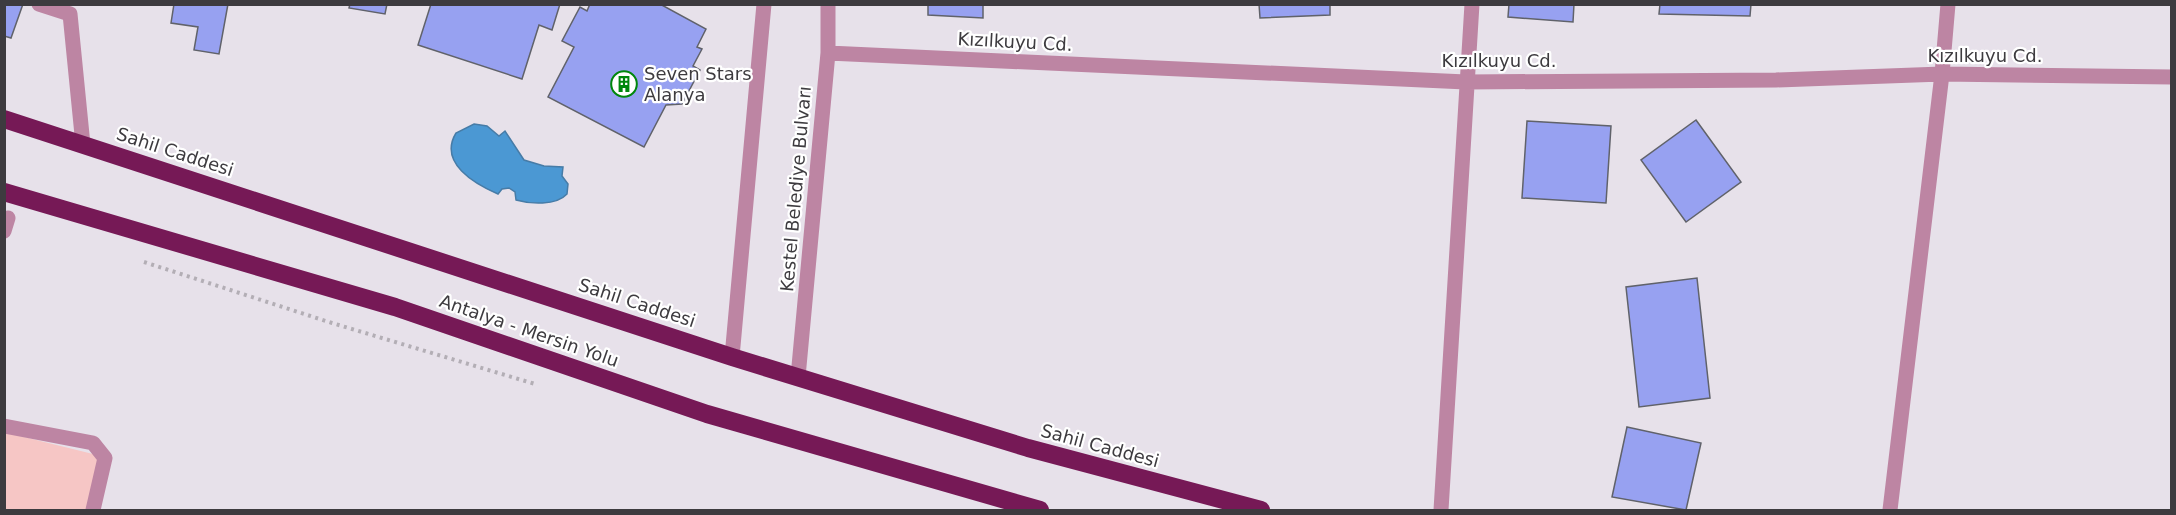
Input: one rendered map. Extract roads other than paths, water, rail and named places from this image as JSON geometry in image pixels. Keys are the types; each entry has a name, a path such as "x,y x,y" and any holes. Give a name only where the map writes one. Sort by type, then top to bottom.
{"highway":[{"name":"Sahil Caddesi","path":"4,119 732,357 1028,448 1261,510"},
{"name":"Antalya - Mersin Yolu","path":"4,192 395,307 707,414 1040,510"}],"street":[{"path":"39,4 71,9 83,145"},
{"path":"732,357 764,4"},
{"name":"Kestel Belediye Bulvarı","path":"798,377 828,52 828,4"},
{"path":"1441,510 1472,4"},
{"path":"1890,510 1942,74 1948,4"},
{"name":"Kızılkuyu Cd.","path":"828,52 1466,82 1776,80 1942,74 2172,77"},
{"path":"4,426 93,443 105,459 93,510"}],"water":[{"path":"474,124 487,126 499,136 505,131 524,160 544,166 563,167 562,176 568,184 567,194 550,202 522,201 516,200 515,192 509,188 502,189 498,194 470,178 455,163 452,144 456,133"}],"place":[{"name":"Seven Stars Alanya","path":"624,84"}]}
